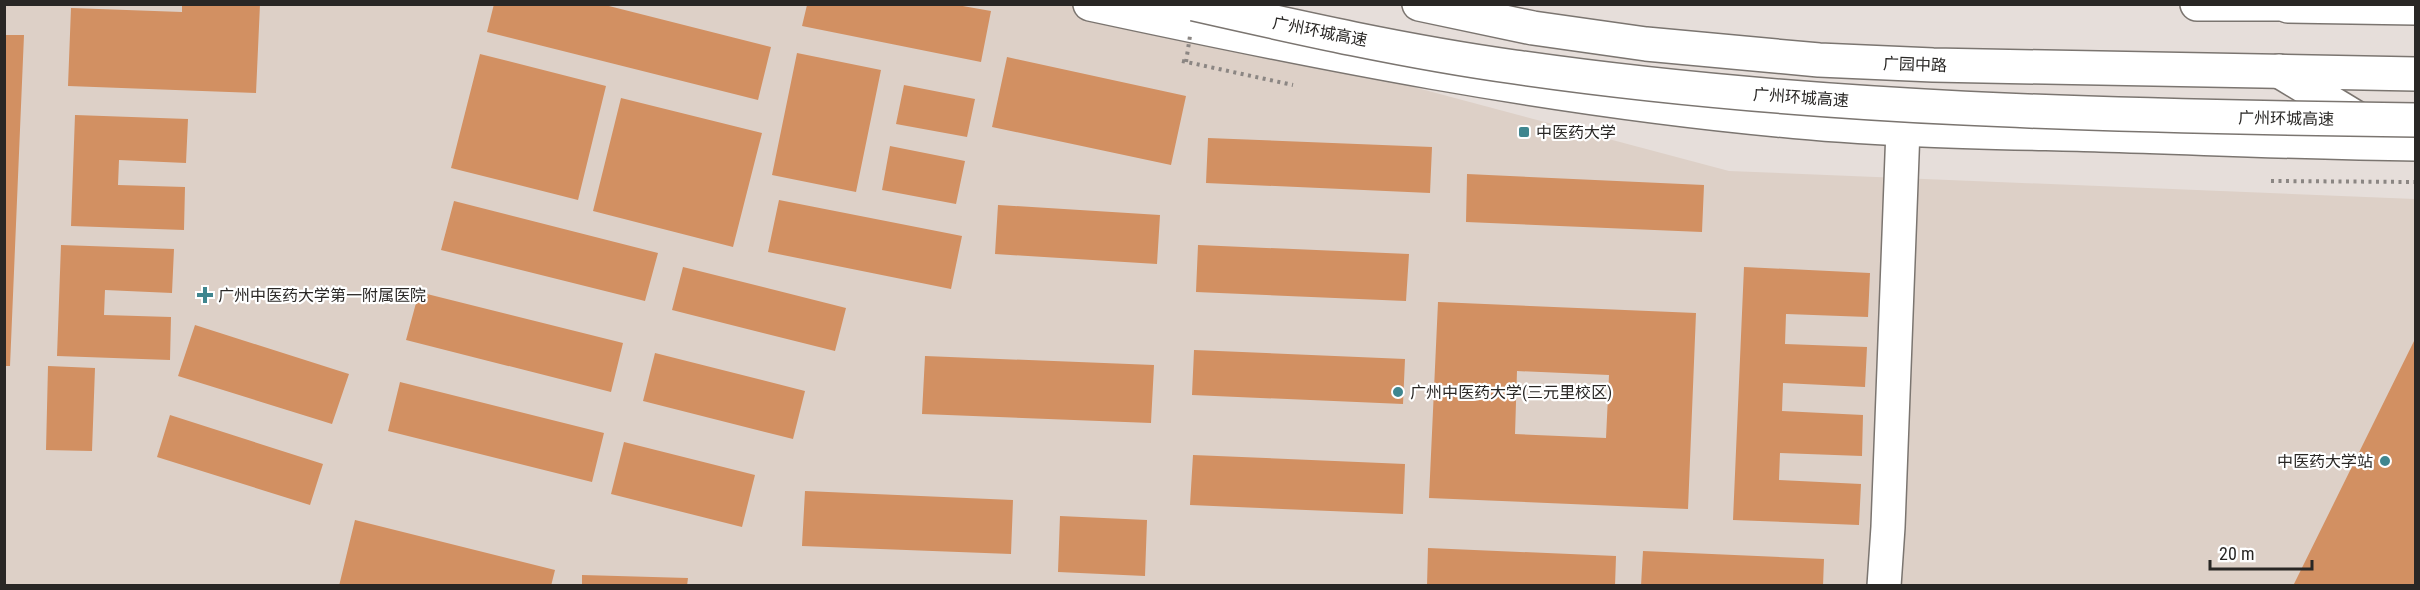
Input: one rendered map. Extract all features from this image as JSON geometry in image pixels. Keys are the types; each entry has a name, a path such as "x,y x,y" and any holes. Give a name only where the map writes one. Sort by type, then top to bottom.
{"main road":[{"path":"1090,4 1300,50 1475,82 1652,106 1780,120 1903,129 2410,136"},
{"name":"广州环城高速","path":"1194,4 1303,29 1514,67 1795,98 2238,118 2410,136"},
{"name":"广园中路","path":"1419,4 1533,28 1737,53 1933,65 2415,74"},
{"path":"2197,4 2415,8"},
{"path":"2279,71 2410,136"},
{"path":"1884,585 1903,129"}],"path":[{"path":"1186,62 1293,85"},
{"path":"2271,181 2415,182"}],"shaded area":[{"name":"广州中医药大学(三元里校区)","path":"4,5 1106,5 1729,171 2415,199 2415,585 5,585"}],"building":[{"path":"182,4 260,4 256,93 68,86 71,8 182,12"},
{"path":"494,4 601,4 771,47 758,100 487,32"},
{"path":"807,5 957,5 991,11 981,62 802,26"},
{"path":"4,35 24,35 10,366 4,366"},
{"path":"797,53 881,70 856,192 772,175"},
{"path":"480,54 606,86 578,200 451,168"},
{"path":"1007,57 1186,96 1171,165 992,127"},
{"path":"904,85 975,99 967,137 896,124"},
{"path":"621,98 762,133 733,247 593,211"},
{"path":"75,115 188,119 186,163 119,160 118,185 185,187 184,230 71,226"},
{"path":"1208,138 1432,147 1430,193 1206,183"},
{"path":"890,146 965,161 956,204 882,190"},
{"path":"1467,174 1704,185 1702,232 1466,222"},
{"path":"779,200 962,236 951,289 768,252"},
{"path":"454,201 658,253 645,301 441,250"},
{"path":"998,205 1160,215 1157,264 995,254"},
{"path":"61,245 174,249 172,293 105,290 104,315 171,317 170,360 57,356"},
{"path":"1198,245 1409,254 1406,301 1196,292"},
{"path":"683,267 846,308 835,351 672,310"},
{"path":"1744,267 1870,273 1868,317 1786,314 1785,344 1867,347 1865,387 1783,383 1782,411 1863,415 1862,456 1780,453 1779,480 1861,484 1859,525 1733,520"},
{"path":"419,292 623,343 611,392 406,340"},
{"path":"1438,302 1696,313 1688,509 1429,498","holes":["1517,371 1609,375 1606,438 1515,434"]},
{"path":"195,325 349,374 332,424 178,376"},
{"name":"中医药大学站","path":"2416,337 2416,586 2293,586"},
{"path":"1194,350 1405,359 1403,404 1192,395"},
{"path":"655,353 805,391 793,439 643,401"},
{"path":"925,356 1154,365 1151,423 922,414"},
{"path":"48,366 95,368 92,451 46,450"},
{"path":"400,382 604,433 592,482 388,431"},
{"path":"170,415 323,464 310,505 157,457"},
{"path":"624,442 755,475 742,527 611,494"},
{"path":"1193,455 1405,464 1403,514 1190,505"},
{"path":"805,491 1013,500 1011,554 802,546"},
{"path":"1060,516 1147,520 1145,576 1058,572"},
{"path":"355,520 555,570 551,586 339,586"},
{"path":"1428,548 1616,556 1615,586 1427,586"},
{"path":"1643,551 1824,559 1823,586 1641,586"},
{"path":"582,575 688,578 687,586 582,586"}],"place":[{"name":"中医药大学","path":"1524,132"},
{"name":"广州中医药大学第一附属医院","path":"205,295"},
{"name":"广州中医药大学(三元里校区)","path":"1398,392"},
{"name":"中医药大学站","path":"2385,461"}]}
